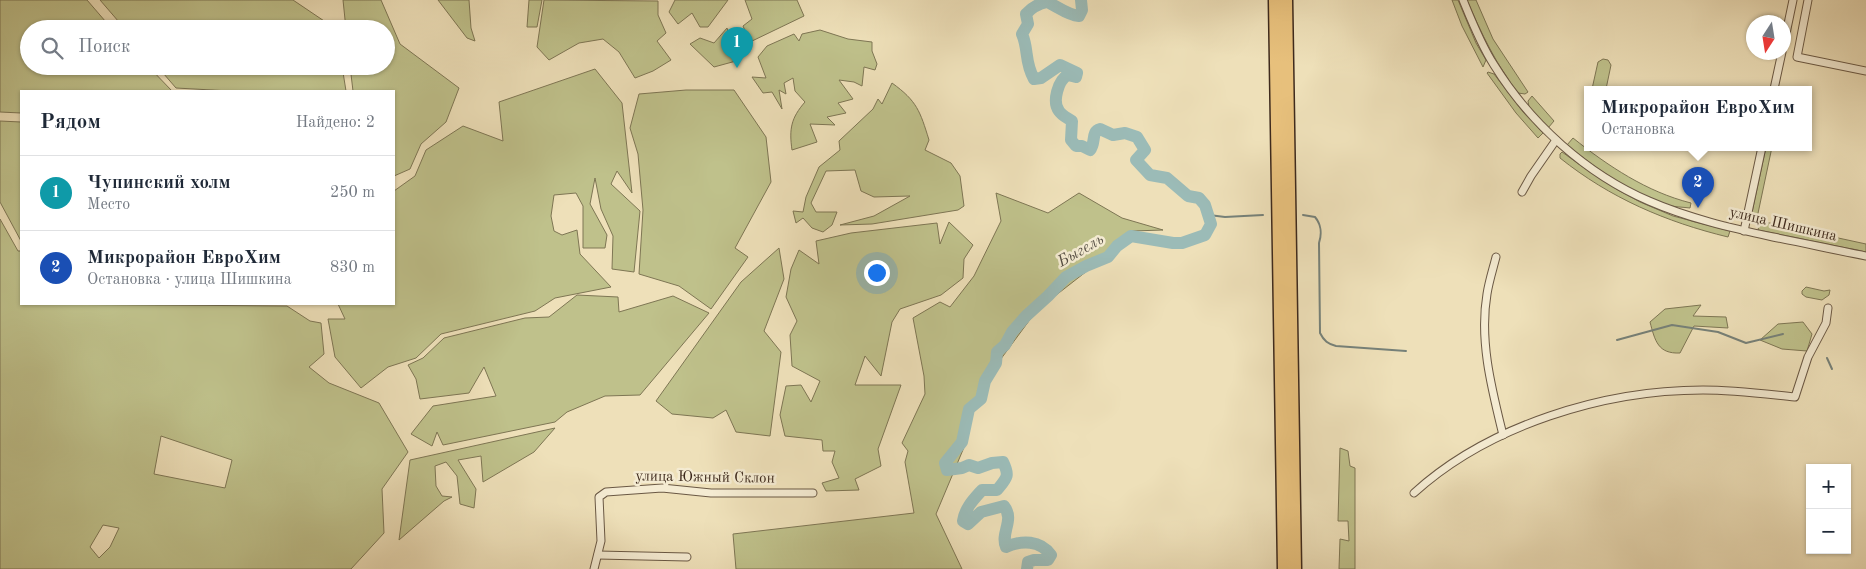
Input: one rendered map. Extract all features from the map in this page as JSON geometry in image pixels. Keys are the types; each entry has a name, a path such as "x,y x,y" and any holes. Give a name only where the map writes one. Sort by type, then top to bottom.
{"highway":[{"path":"1274,0 1284,569"},
{"path":"1286,0 1295,569"}],"street":[{"name":"улица Шишкина","path":"1463,0 1475,30 1497,70 1511,90 1556,140 1588,166 1648,201 1694,217 1744,231 1866,256"},
{"path":"1789,15 1792,0"},
{"path":"1808,0 1797,57 1866,71"},
{"path":"1775,86 1780,60"},
{"path":"1522,192 1556,140"},
{"path":"1744,231 1761,151"},
{"path":"1496,256 1487,295 1485,318 1486,355 1491,386 1503,435"},
{"path":"1414,493 1429,480 1467,455 1503,435 1558,414 1603,401 1655,392 1704,390 1795,397 1808,357 1826,323 1828,308"},
{"name":"улица Южный Склон","path":"598,555 601,541 599,497 606,492 662,488 711,492 813,493"},
{"path":"594,569 598,555 687,557"}],"green space":[{"path":"0,0 87,0 104,20 20,20 20,75 157,75 171,90 20,90 20,113 0,112"},
{"path":"100,0 293,0 323,20 117,20"},
{"path":"343,0 381,0 390,20 345,20"},
{"path":"438,0 469,0 471,28 475,41 467,38"},
{"path":"529,0 542,0 537,27 527,27"},
{"path":"544,0 658,1 658,15 666,33 657,41 671,60 653,71 635,78 619,52 603,39 579,43 549,60 537,47"},
{"path":"675,0 728,0 708,27 700,27 692,13 678,24 669,12"},
{"path":"745,0 797,0 804,16 750,42 743,26 752,19"},
{"path":"1452,0 1458,0 1476,43 1486,60 1483,67 1462,26"},
{"path":"1467,0 1476,0 1493,39 1528,92 1525,94 1518,93 1496,60"},
{"path":"727,28 736,61 714,67 690,44 700,38 714,43"},
{"path":"820,30 848,39 872,42 872,51 877,64 875,70 864,67 862,86 854,82 839,80 853,99 838,103 846,113 827,117 835,125 810,124 817,142 792,150 792,124 805,102 795,91 793,78 784,83 786,94 779,90 782,109 772,92 763,93 752,77 766,78 758,57 767,46 794,34 799,41 802,34"},
{"path":"395,32 400,44 459,88 446,122 421,144 410,169 395,176 395,90 353,90 351,75 395,75"},
{"path":"1603,59 1608,60 1611,65 1607,86 1593,86 1598,62"},
{"path":"595,69 622,103 632,193 617,171 611,184 640,211 634,272 612,269 613,236 601,209 595,178 590,204 607,235 605,248 583,248 583,206 576,193 554,195 551,216 554,231 562,235 577,230 580,254 611,287 555,298 535,311 441,334 416,358 388,367 361,388 335,357 328,319 345,319 338,305 395,305 395,190 415,176 426,150 463,126 503,141 499,102"},
{"path":"1488,72 1494,74 1523,112 1543,133 1538,138 1516,113"},
{"path":"165,75 343,75 346,90 212,90 176,88"},
{"path":"892,83 907,95 920,114 929,140 925,150 951,163 960,176 964,206 958,210 872,224 840,225 874,216 910,196 874,197 861,191 855,170 826,171 811,203 816,212 837,212 832,225 823,232 812,228 803,218 796,223 793,211 803,212 806,197 819,167 840,150 839,141 873,109 878,99 882,104"},
{"path":"686,90 734,90 766,137 771,182 735,248 748,257 711,309 679,286 639,274 643,210 638,154 630,128 639,94"},
{"path":"1532,96 1554,121 1548,128 1529,107 1528,101"},
{"path":"0,121 20,122 20,239 0,202"},
{"path":"1573,138 1584,146 1584,151 1591,151 1614,168 1644,185 1691,203 1690,208 1667,205 1640,194 1590,163 1567,145"},
{"path":"1765,151 1771,151 1757,218 1751,217"},
{"path":"1562,152 1618,190 1640,202 1673,216 1730,231 1728,237 1661,216 1619,197 1560,158"},
{"path":"996,193 1048,213 1079,193 1122,218 1163,230 1132,231 1110,253 1037,310 992,371 969,417 965,445 936,514 962,569 736,569 733,534 914,513 905,462 908,451 902,443 925,394 924,376 913,318 940,302 950,307 974,276 1001,221"},
{"path":"0,219 18,251 20,251 20,305 287,306 310,321 321,323 324,354 309,367 329,383 379,403 408,452 382,489 384,533 351,569 0,569","holes":["161,436 232,460 225,488 154,474","103,525 119,528 110,547 99,558 90,547"]},
{"path":"1760,221 1866,244 1866,252 1758,230"},
{"path":"949,222 973,245 964,259 963,278 941,295 900,309 892,322 881,376 865,356 855,385 901,385 878,449 881,466 855,479 859,490 826,491 822,483 839,478 832,462 835,451 823,451 822,440 785,436 780,415 786,386 801,385 811,402 820,381 792,366 790,335 797,321 786,297 791,269 799,250 819,264 816,241 851,233 937,223 940,244"},
{"path":"779,248 784,279 764,331 781,352 770,436 736,432 726,410 713,418 672,414 656,401 741,282"},
{"path":"1806,287 1824,291 1830,290 1829,295 1822,300 1806,297 1802,294 1802,291"},
{"path":"577,295 618,297 619,312 673,296 709,313 640,395 605,396 567,412 555,422 443,445 437,432 432,446 411,434 433,406 496,396 484,367 469,393 420,399 416,379 408,365 423,358 444,338 525,318 549,317"},
{"path":"1701,305 1693,316 1726,317 1728,328 1694,326 1680,353 1673,353 1662,349 1656,340 1650,322 1665,309"},
{"path":"1803,322 1812,334 1807,351 1782,349 1760,340 1778,324"},
{"path":"555,428 534,452 483,482 481,456 458,460 476,489 474,508 460,504 457,476 446,462 435,466 436,486 442,496 452,497 444,501 399,540 410,460"},
{"path":"1340,448 1348,451 1350,466 1355,468 1355,569 1339,569 1340,539 1349,541 1348,521 1338,521"}],"waterway":[{"name":"Быгель","path":"1027,569 1028,562 1048,560 1051,555 1042,546 1036,544 1024,542 1006,547 1005,537 1008,516 1004,506 981,512 968,524 963,521 968,508 982,490 997,490 1003,483 1007,474 1003,462 992,463 978,468 969,465 947,470 945,463 962,442 969,409 981,399 985,381 996,363 997,352 1005,345 1012,332 1026,316 1066,277 1108,257 1117,246 1131,236 1182,243 1205,235 1211,224 1205,205 1199,198 1188,196 1167,178 1150,175 1136,160 1145,150 1137,137 1125,133 1113,135 1100,129 1095,132 1090,150 1082,146 1076,146 1071,140 1072,121 1060,113 1056,97 1061,81 1068,75 1076,77 1077,73 1060,65 1041,78 1034,79 1029,67 1022,34 1028,24 1026,14 1035,6 1047,2 1066,12 1079,16 1082,10 1081,0"},
{"path":"1209,215 1225,217 1263,215"},
{"path":"1303,215 1315,217 1320,229 1320,333 1323,338 1328,343 1336,346 1406,351"},
{"path":"1617,340 1672,325 1718,332 1746,343 1783,334"},
{"path":"1827,358 1832,369"}],"place":[{"name":"Чупинский холм","path":"737,68"},
{"name":"Микрорайон ЕвроХим","path":"1698,208"}]}
